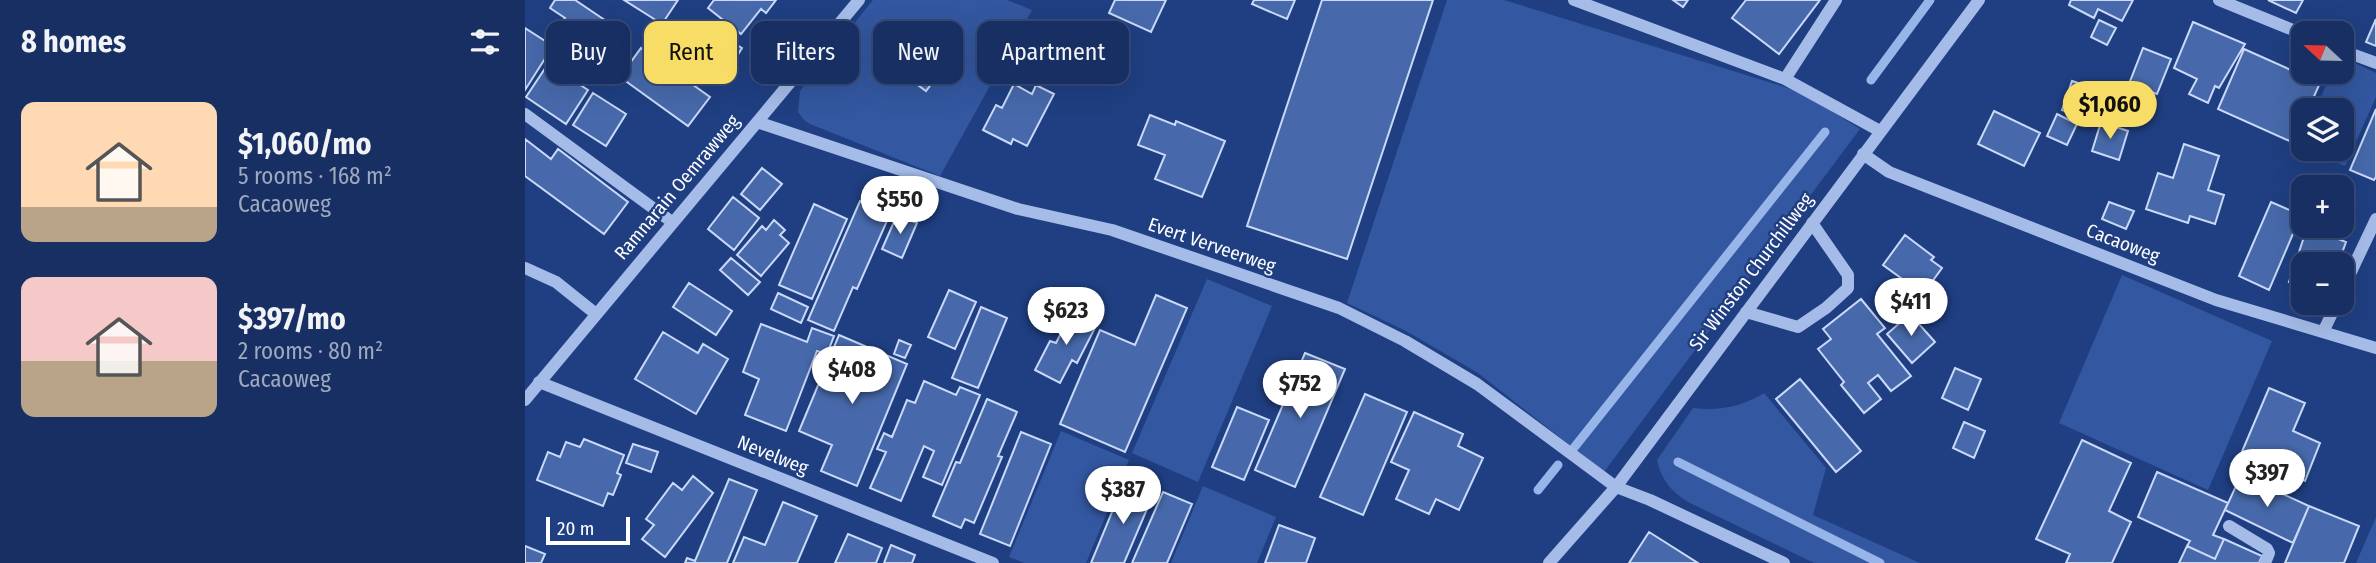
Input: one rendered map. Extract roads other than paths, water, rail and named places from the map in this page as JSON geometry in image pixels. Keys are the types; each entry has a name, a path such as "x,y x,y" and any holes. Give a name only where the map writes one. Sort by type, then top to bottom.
{"street":[{"name":"Ramnarain Oemrawweg","path":"525,400 859,0"},
{"path":"1573,0 1785,79 1880,131"},
{"path":"1785,79 1836,0"},
{"name":"Sir Winston Churchillweg","path":"1549,563 1616,487 1979,0"},
{"path":"2219,0 2291,29"},
{"path":"2354,55 2376,63"},
{"path":"525,114 672,222"},
{"name":"Evert Verveerweg","path":"757,122 1018,209 1112,230 1339,308 1405,341 1477,384 1616,487 1650,500 1784,563"},
{"name":"Cacaoweg","path":"1863,154 1889,172 2216,300 2376,348"},
{"path":"2354,266 2376,219"},
{"path":"1746,312 1798,327 1826,308 1848,288 1848,275 1812,223"},
{"path":"525,268 556,282 596,314"},
{"path":"2323,332 2331,315"},
{"name":"Nevelweg","path":"539,382 993,563"},
{"path":"2229,526 2267,548 2269,552 2265,563"}],"waterway":[{"path":"1871,80 1930,0"},
{"path":"1573,449 1825,132"},
{"path":"1678,462 1880,563"},
{"path":"1538,490 1558,465"}]}
